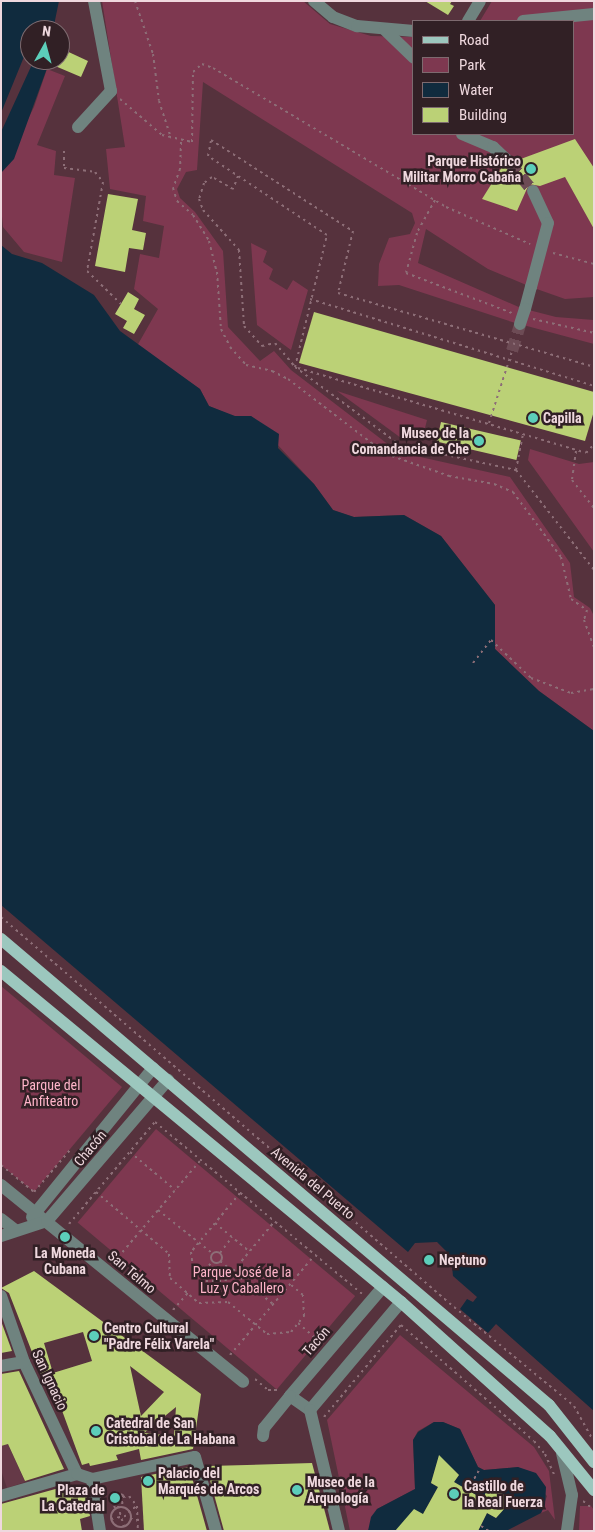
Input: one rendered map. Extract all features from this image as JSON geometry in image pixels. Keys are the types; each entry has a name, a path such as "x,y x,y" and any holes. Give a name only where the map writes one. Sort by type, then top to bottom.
{"main road":[{"name":"Avenida del Puerto","path":"1,939 549,1405 594,1462"},
{"path":"1,970 401,1302 589,1474 594,1490"},
{"path":"383,1287 394,1272"},
{"path":"401,1302 413,1288"}],"street":[{"path":"78,127 111,91 94,1"},
{"path":"314,1 333,16 357,26 386,30 412,30"},
{"path":"469,20 480,1"},
{"path":"533,20 594,14"},
{"path":"386,30 412,56"},
{"path":"464,135 501,152 510,163"},
{"path":"524,316 548,223 533,191"},
{"name":"Chacón","path":"29,1224 34,1210 153,1068"},
{"name":"Chacón","path":"48,1221 168,1080"},
{"name":"San Telmo","path":"1,1185 246,1378"},
{"path":"1,1219 15,1230"},
{"path":"1,1236 29,1224 48,1221"},
{"name":"Tacón","path":"263,1436 264,1428 288,1391 383,1287"},
{"name":"San Ignacio","path":"1,1296 24,1362 77,1474"},
{"path":"310,1410 401,1302"},
{"path":"1,1366 24,1362"},
{"path":"288,1391 310,1410 339,1531"},
{"path":"560,1448 568,1468 572,1495 568,1531"},
{"path":"4,1496 77,1474 92,1479 195,1457 216,1531"},
{"path":"572,1495 589,1474"},
{"path":"92,1479 100,1531"}],"path":[{"path":"135,1 153,54 159,101 171,138"},
{"path":"111,91 162,135 180,142 192,142 194,72 202,64 435,200 534,245"},
{"path":"295,367 327,235 208,156 211,140 353,231 338,293 594,367"},
{"path":"180,142 180,169 173,188 177,201 193,216 209,241 217,272 221,329 230,347 246,365 272,371 288,379 386,454 449,476 494,484 513,492 561,557 571,599 587,610 584,620 594,648"},
{"path":"64,151 64,168 95,172 103,182 87,271 121,304"},
{"path":"238,176 233,189 212,177 204,183 199,199 203,210 239,250 244,326 262,346 275,344 295,367 400,445 516,470 594,570"},
{"path":"435,200 417,233 406,273 524,316 594,333"},
{"path":"550,252 594,264"},
{"path":"310,299 594,386"},
{"path":"488,424 512,351"},
{"path":"295,367 586,454 594,444"},
{"path":"516,470 523,435"},
{"path":"576,450 572,480 594,508"},
{"path":"473,663 491,640 531,678 572,693 594,688"},
{"path":"1,917 446,1301 574,1406 594,1442"},
{"path":"76,1231 69,1224 155,1122 362,1295 356,1302"},
{"path":"1,1165 34,1192 72,1147"},
{"path":"130,1152 175,1190"},
{"path":"121,1268 114,1262 200,1160"},
{"path":"96,1192 169,1254 170,1278 200,1303 228,1302 267,1334 291,1332 304,1316 303,1295 290,1284"},
{"path":"240,1193 191,1252 193,1269 206,1281 226,1281 275,1222"},
{"path":"158,1210 212,1254 220,1253"},
{"path":"215,1223 250,1252"},
{"path":"220,1261 220,1253 232,1237"},
{"path":"200,1275 212,1261 212,1254"},
{"path":"228,1357 314,1255"},
{"path":"212,1261 220,1261 273,1304"},
{"path":"172,1311 188,1293"},
{"path":"165,1304 179,1316"},
{"path":"298,1323 321,1344"},
{"path":"315,1429 401,1325 534,1441 545,1454 556,1481"},
{"path":"316,1350 327,1336"},
{"path":"221,1351 235,1363"},
{"path":"246,1378 268,1390 288,1391"},
{"path":"468,1490 480,1468"},
{"path":"111,1519 120,1529 125,1527 130,1518 129,1513 119,1507 110,1495 118,1492 123,1497"},
{"path":"123,1497 129,1496 137,1506 140,1520 138,1531"},
{"path":"111,1519 123,1497"},
{"path":"111,1519 129,1513 137,1506"},
{"path":"119,1507 125,1527 129,1531"},
{"path":"130,1518 140,1520"},
{"path":"481,1526 489,1531"}],"shaded area":[{"path":"8,1444 25,1482 7,1488 1,1470 1,1446"}],"green space":[{"path":"102,1 303,1 330,24 371,36 412,37 412,135 575,135 575,20 481,20 492,1 594,1 594,297 565,299 531,287 488,269 426,229 418,263 521,308 556,317 594,320 594,344 512,322 399,285 378,286 379,264 389,238 410,234 415,223 412,213 203,82 197,170 186,172 177,189 180,198 195,212 223,251 228,327 260,361 274,351 291,370 398,452 510,477 570,563 574,597 590,608 594,616 594,731 539,691 495,649 495,605 441,536 404,515 354,517 333,510 314,484 251,416 235,417 209,406 200,389 137,346 158,309 134,289 140,254 159,258 164,226 143,221 146,196 110,189 106,149 125,147"},
{"path":"47,70 65,76 37,145 56,151 54,175 75,178 62,262 24,252 3,227 1,173 34,107"},
{"path":"251,243 267,251 263,262 273,269 269,279 287,290 293,280 308,290 291,350 257,325"},
{"path":"337,391 427,420 422,440 401,438"},
{"path":"530,449 579,464 594,462 594,552 528,460"},
{"name":"Parque del Anfiteatro","path":"1,986 122,1087 34,1192 1,1165"},
{"name":"Parque José de la Luz y Caballero","path":"156,1129 355,1296 277,1390 78,1222"},
{"path":"400,1335 534,1447 549,1471 555,1520 548,1510 541,1513 547,1496 518,1467 484,1470 478,1467 460,1429 443,1422 434,1422 418,1431 413,1440 415,1489 377,1509 368,1531 350,1531 327,1420"},
{"path":"580,1506 591,1506 594,1510 594,1531 579,1531"}],"water":[{"path":"1,1 59,1 55,20 20,20 20,70 46,70 14,159 1,173"},
{"path":"1,245 12,254 42,263 94,295 120,331 200,389 209,406 235,416 251,416 279,434 278,448 314,484 333,510 354,517 404,515 441,536 495,605 495,649 539,691 594,731 594,1411 496,1324 488,1333 460,1309 467,1299 473,1302 477,1297 453,1276 451,1256 437,1242 415,1243 408,1252 1,905"},
{"path":"434,1422 443,1422 460,1429 478,1467 484,1470 518,1467 536,1473 546,1487 545,1505 541,1513 506,1531 478,1531 487,1513 496,1518 515,1497 487,1490 483,1499 454,1482 459,1475 439,1456 431,1483 438,1487 423,1514 395,1531 368,1531 371,1517 377,1509 415,1489 413,1440 418,1432"}],"pier":[{"path":"20,66 20,70 29,70 1,132 1,113"}],"building":[{"path":"425,1 452,1 450,4 454,6 448,15"},
{"path":"70,53 88,61 81,77 65,70 70,70"},
{"path":"575,139 594,168 594,229 565,177 540,186 529,184 517,211 482,199 502,167 513,171 518,160"},
{"path":"108,194 138,199 132,230 146,233 143,250 129,248 125,272 95,266"},
{"path":"128,292 139,299 134,309 145,315 134,334 123,328 127,321 115,314"},
{"path":"314,312 594,392 594,411 585,441 299,363"},
{"name":"Museo de la Comandancia de Che","path":"441,422 521,440 516,460 437,441"},
{"path":"34,1271 201,1394 193,1449 141,1460 139,1449 116,1455 118,1460 90,1466 89,1463 82,1465 53,1386 46,1388 9,1293 1,1288","holes":["83,1332 92,1361 53,1373 44,1343","130,1366 164,1392 141,1416","176,1407 174,1436 144,1433"]},
{"path":"1,1321 12,1351 1,1353"},
{"path":"19,1371 64,1469 25,1481 8,1444 1,1446 1,1374"},
{"name":"Castillo de la Real Fuerza","path":"439,1455 459,1475 454,1482 483,1499 487,1490 515,1497 496,1518 487,1513 478,1531 395,1531 414,1509 423,1514 438,1487 431,1483"},
{"path":"312,1463 330,1531 224,1531 207,1469 209,1466"},
{"path":"189,1467 207,1531 144,1531 141,1477"},
{"path":"70,1485 74,1496 86,1492 90,1516 80,1519 82,1531 1,1531 1,1504"}],"tunnel":[{"path":"510,163 533,191"},
{"path":"512,351 520,324"}],"place":[{"name":"Parque Histórico Militar Morro Cabaña","path":"531,169"},
{"name":"Capilla","path":"533,418"},
{"name":"Museo de la Comandancia de Che","path":"479,441"},
{"name":"La Moneda Cubana","path":"65,1237"},
{"name":"Neptuno","path":"429,1260"},
{"name":"Centro Cultural \"Padre Félix Varela\"","path":"94,1336"},
{"name":"Catedral de San Cristobal de La Habana","path":"96,1431"},
{"name":"Palacio del Marqués de Arcos","path":"148,1481"},
{"name":"Museo de la Arquología","path":"297,1490"},
{"name":"Castillo de la Real Fuerza","path":"454,1494"},
{"name":"Plaza de La Catedral","path":"115,1498"}]}
